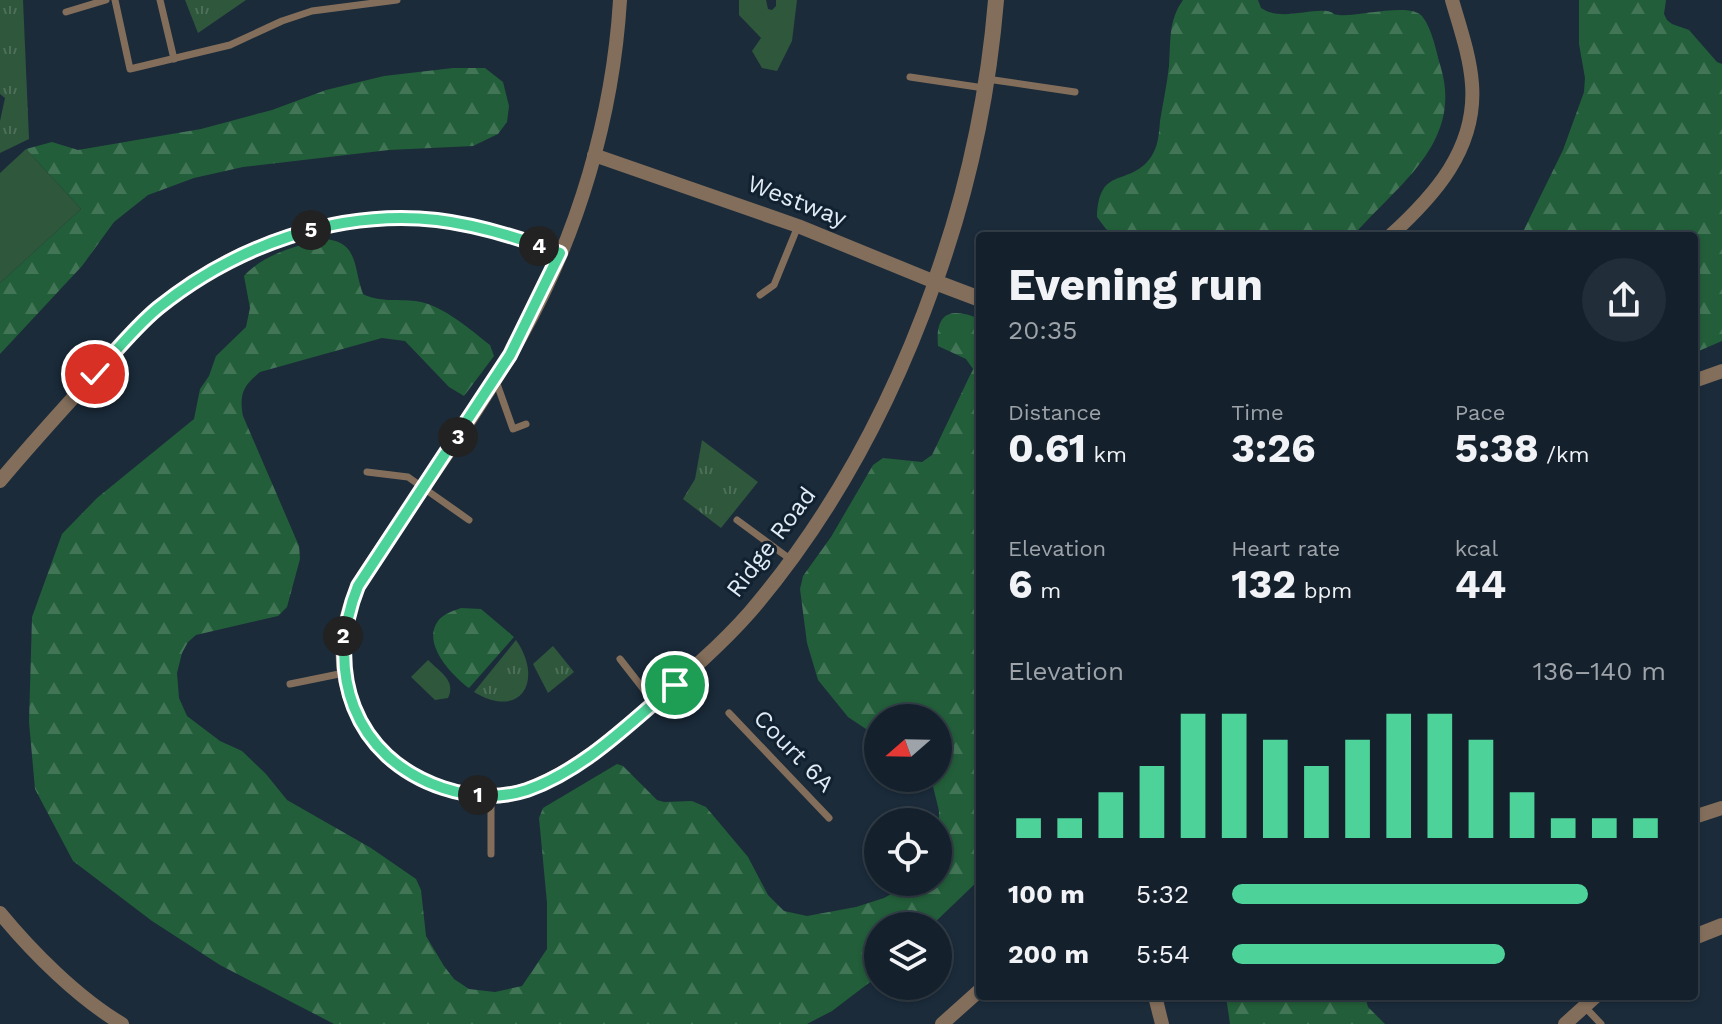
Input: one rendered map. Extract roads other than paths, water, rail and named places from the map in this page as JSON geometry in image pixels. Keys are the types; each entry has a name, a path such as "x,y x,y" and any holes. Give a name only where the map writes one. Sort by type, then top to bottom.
{"street":[{"name":"Ridge Road","path":"620,0 612,72 594,155 560,253 523,333 364,575 350,604 344,634 344,673 356,713 369,736 386,756 410,773 459,793 491,796 526,790 587,758 657,700 749,614 826,512 878,419 909,351 964,195 987,84 996,0"},
{"path":"1394,232 1434,193 1459,154 1468,126 1473,99 1472,83 1452,0"},
{"name":"Westway","path":"594,155 798,226 976,297"},
{"path":"0,481 156,309 200,277 248,252 304,232 369,220 402,218 476,226 560,253"},
{"path":"1698,380 1722,371"},
{"path":"1698,816 1722,808"},
{"path":"0,913 48,963 96,1006 122,1024"},
{"path":"1698,935 1722,926"},
{"path":"942,1024 976,994"},
{"path":"1156,1000 1162,1024"},
{"path":"1565,1024 1590,1001"}],"lane":[{"path":"66,12 106,0"},
{"path":"115,0 130,69 230,45 282,21 318,10 397,0"},
{"path":"160,0 174,59"},
{"path":"316,0 318,10"},
{"path":"910,77 1075,92"},
{"path":"760,295 774,285 798,226"},
{"path":"495,379 513,429 526,424"},
{"path":"367,472 408,477 469,520"},
{"path":"737,520 792,561"},
{"path":"620,659 645,691 657,700"},
{"path":"290,684 344,673"},
{"name":"Court 6A","path":"729,713 829,818"},
{"path":"491,796 491,854"},
{"path":"1590,1001 1601,1024"}]}
